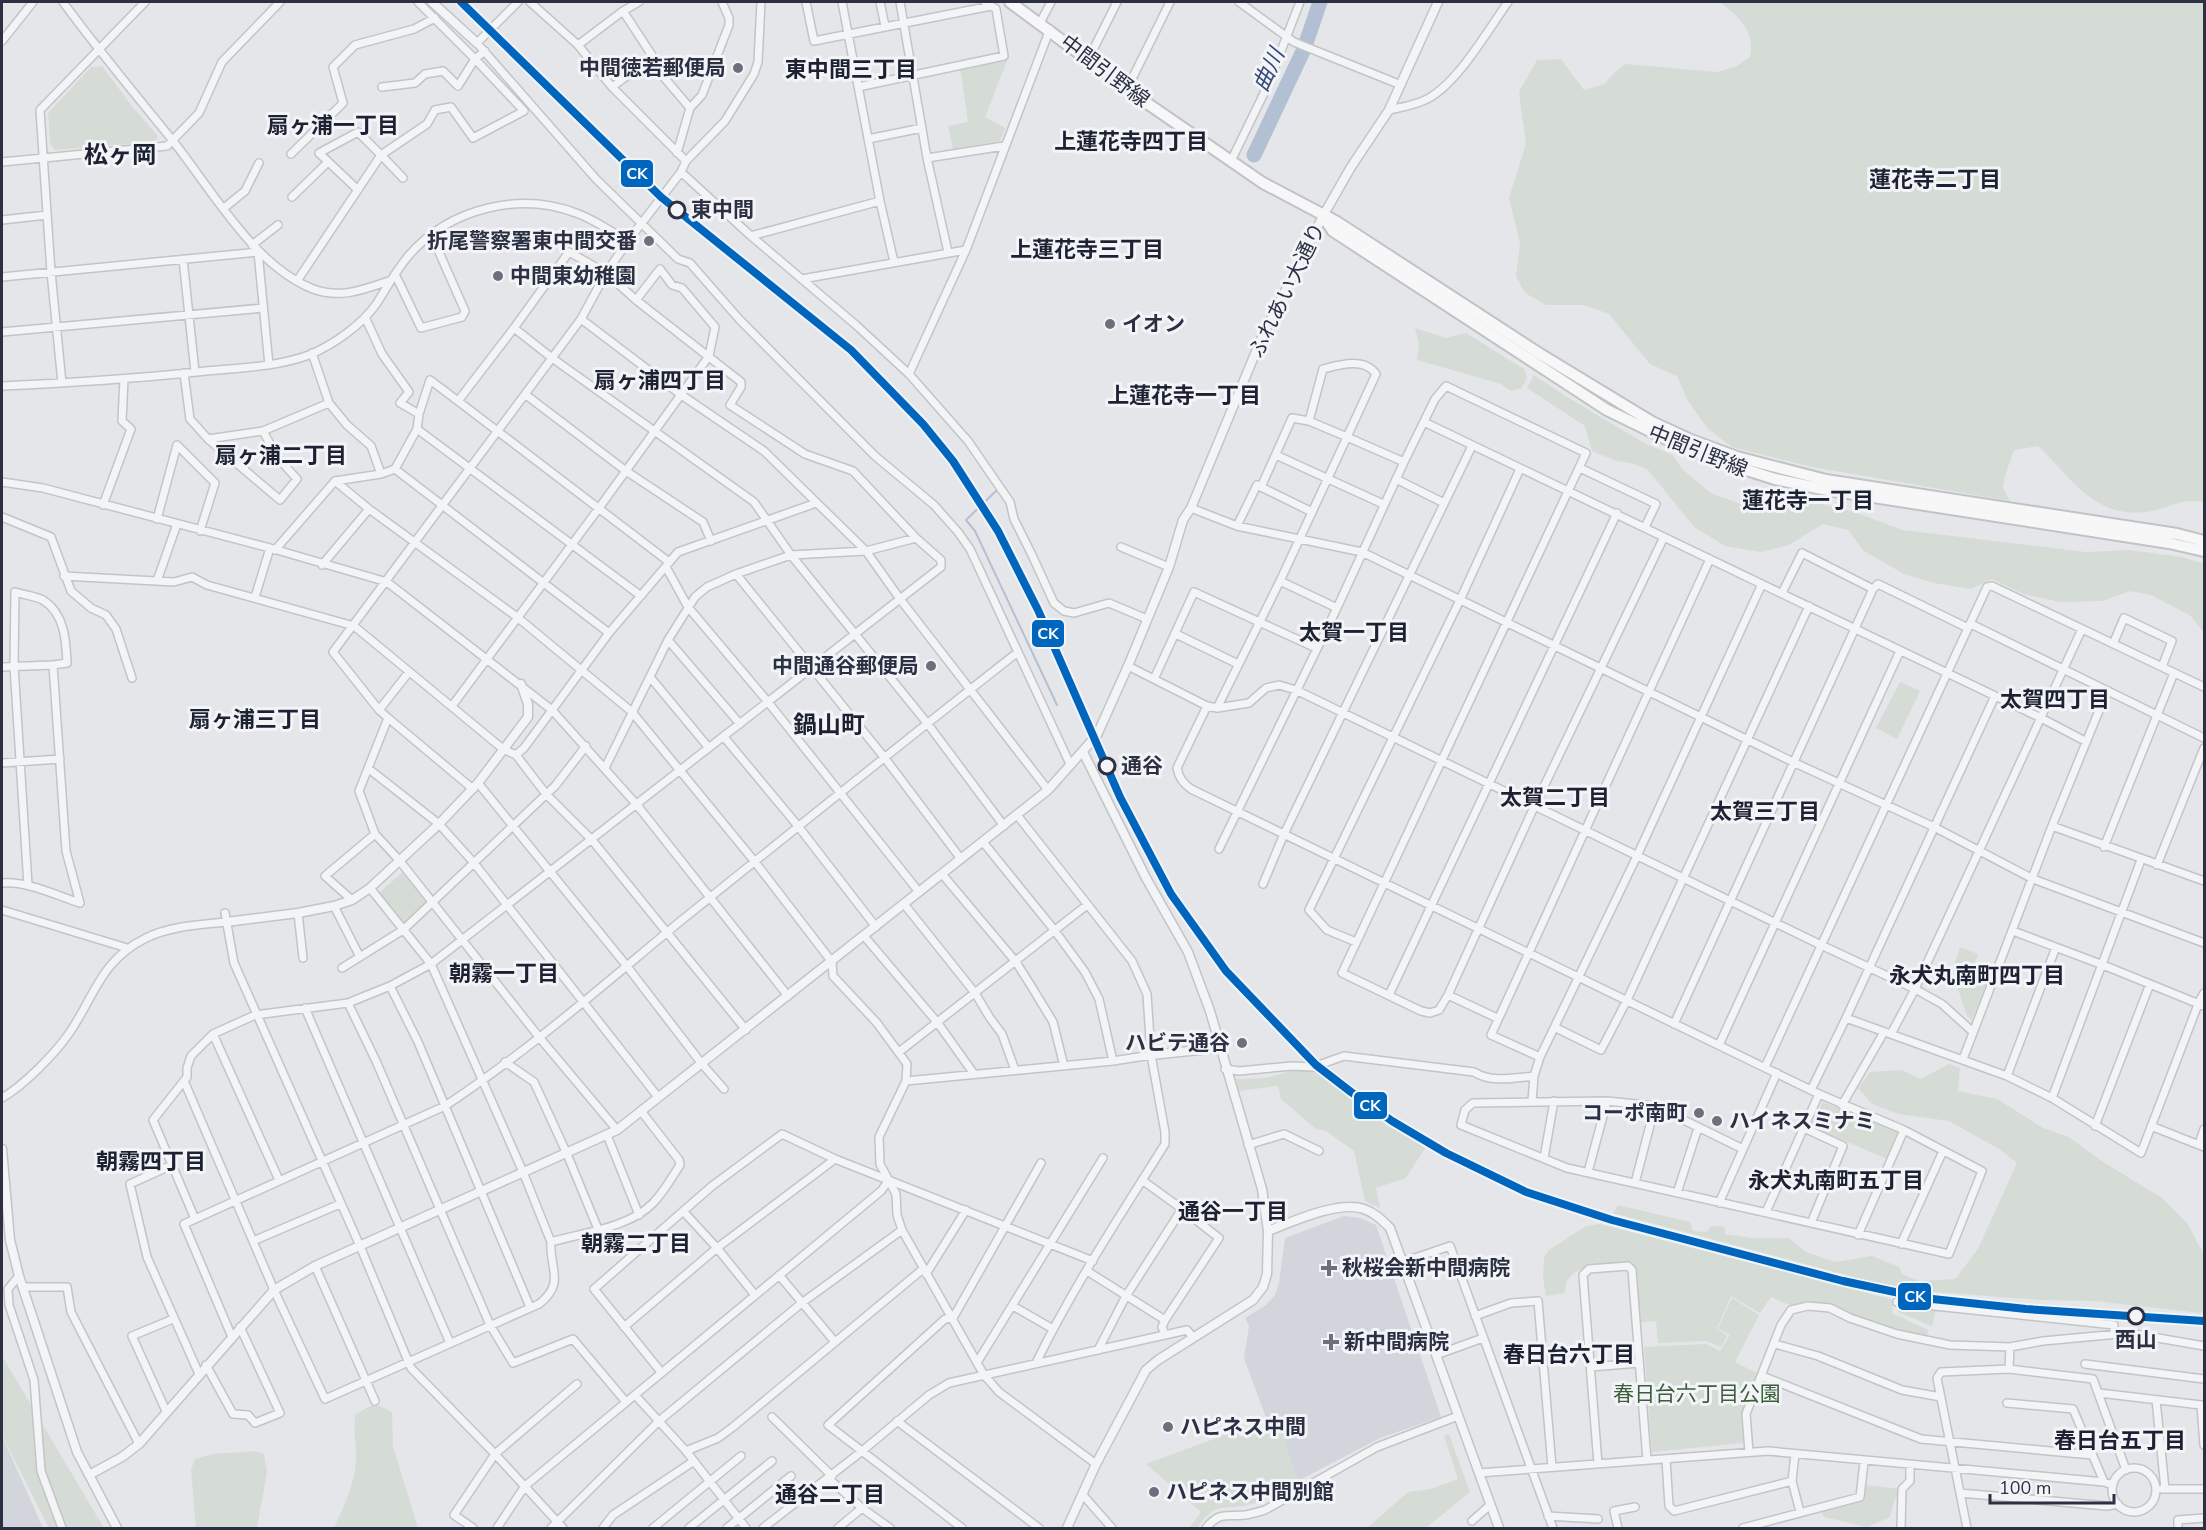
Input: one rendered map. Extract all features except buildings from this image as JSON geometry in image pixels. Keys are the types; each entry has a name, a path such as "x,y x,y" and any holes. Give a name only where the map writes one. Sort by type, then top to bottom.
{"main road":[{"name":"中間引野線","path":"1010,2 1127,89 1255,177 1337,222 1614,401 1652,423 1700,444 1780,469 1826,480 2177,534 2205,541"},
{"name":"中間引野線","path":"1323,216 1333,231 1607,410 1685,448 1775,479 1813,487 2169,543 2205,551"}],"street":[{"path":"2,41 33,2"},
{"path":"63,2 98,50 174,142 258,252 297,281 332,294 353,293 389,281"},
{"path":"62,383 51,272 40,110 145,2"},
{"path":"2,162 167,146 174,142 199,113 222,62 280,2"},
{"path":"297,281 381,156 427,124 435,110 451,107 473,138 524,111 418,2"},
{"path":"432,2 485,51 566,147 641,225 678,259 690,263 739,319 875,456 934,505 958,531 970,549 1070,764"},
{"path":"477,43 519,2"},
{"path":"530,2 578,45 612,87 686,161"},
{"path":"578,45 623,11 639,2"},
{"path":"677,153 690,108 702,95 729,25 729,18 722,2"},
{"path":"724,1089 513,825 475,786 379,710 333,652 581,319 606,273 681,172 686,161 725,121 754,74 758,62 761,2"},
{"path":"806,2 814,41 988,4 996,9 1004,56 914,73 858,87"},
{"path":"842,2 894,262"},
{"path":"880,2 885,26"},
{"path":"900,2 927,158 948,252"},
{"path":"909,374 966,250 1004,146 1051,2"},
{"path":"1088,60 1116,2"},
{"path":"1127,89 1170,2"},
{"path":"1239,2 1291,40 1401,85"},
{"path":"1233,162 1291,40 1300,2"},
{"name":"ふれあい大通り","path":"89,1475 139,1444 274,1290 315,1266 617,1130 1004,826 1048,790 1083,752 1096,735 1128,666 1169,567 1183,520 1191,508 1258,346 1323,216 1351,167 1389,110 1438,2"},
{"path":"1389,110 1426,100 1439,92 1478,45 1508,2"},
{"path":"623,11 652,57 656,68 690,108"},
{"path":"291,154 343,103 333,67 355,45 414,29 435,18"},
{"path":"382,87 415,83 425,74 443,71 458,86 475,59 485,51"},
{"path":"612,87 652,57"},
{"path":"868,139 922,128"},
{"path":"358,190 320,153 358,132 404,178"},
{"path":"927,158 1004,146"},
{"path":"292,197 328,162"},
{"path":"224,208 245,190 259,163"},
{"path":"681,172 909,374 968,441 1007,496 1014,519 1053,603 1064,611 1074,613 1109,603 1147,619"},
{"path":"751,236 880,201"},
{"path":"2,386 124,379 269,365 289,362 312,354 347,333 365,317 376,305 389,281 410,254 431,234 445,224 470,213 503,205 546,204 577,213 628,241"},
{"path":"2,220 47,215"},
{"path":"252,245 278,225"},
{"path":"395,274 421,327 462,317 465,311 431,234"},
{"path":"802,279 966,250"},
{"path":"2,277 258,252"},
{"path":"258,252 269,365"},
{"path":"195,1219 153,1120 187,1077 190,1056 213,1034 255,1015 348,1003 390,986 431,964 941,567 941,560 916,538 853,471 805,454 730,405 741,387 741,382 636,300 606,273 569,252 458,401"},
{"path":"183,259 195,372"},
{"path":"452,706 709,356 715,327 682,288 672,285 660,269 636,300"},
{"path":"2,332 263,308"},
{"path":"365,317 382,354 409,392 400,403 419,414"},
{"path":"581,319 681,394 764,451 866,551 900,599 1048,790"},
{"path":"514,328 654,432 754,502 765,521 791,555 927,723 1004,826"},
{"path":"312,354 329,403 347,425 371,446 381,474"},
{"path":"1218,708 1376,374 1372,368 1358,363 1323,369 1309,421"},
{"path":"184,373 190,419 208,439 280,501 297,479 277,457 263,431"},
{"path":"104,505 131,429 122,421 124,379"},
{"path":"255,597 272,549 334,481 381,474 395,469 417,429 419,414 430,380 599,508 668,564 687,607 841,791 919,892"},
{"path":"1219,849 1336,608 1383,504 1435,399 1446,386 1586,453 1342,973 1421,1011 1430,1013 1438,1010 1448,995 1535,805 1664,537"},
{"path":"525,395 626,471 703,522 711,541"},
{"path":"208,439 263,431 329,403"},
{"path":"1262,487 1292,418 1309,421 1404,462"},
{"path":"1424,422 1617,513 2085,741"},
{"path":"417,429 641,596"},
{"path":"157,519 177,445 215,483 200,531"},
{"path":"1263,884 1284,834 1472,446"},
{"path":"1276,455 1383,504"},
{"path":"1580,468 1656,504 1645,527"},
{"path":"395,469 609,633"},
{"path":"1356,942 1328,930 1309,910 1460,600 1520,469"},
{"path":"1396,479 1444,503"},
{"path":"334,481 517,617 632,711 832,962 832,976 876,1023 907,1064 906,1081 879,1137 880,1164 896,1194 897,1215 902,1230 984,1375 999,1392 1096,1464"},
{"path":"2,482 43,488 387,582 552,710 637,805 788,996"},
{"path":"1237,526 1257,485 1312,512"},
{"path":"516,755 524,748 609,633 678,552 816,503"},
{"path":"1191,508 1237,526 1362,552 1793,762 1934,827 2033,879 2205,943"},
{"path":"322,564 369,509"},
{"path":"1389,995 1617,513"},
{"path":"2,518 51,537 71,591 91,608 106,615 116,629 132,678"},
{"path":"157,581 177,524"},
{"path":"606,768 668,640 694,597 707,587 736,574 791,555 866,551 916,538"},
{"path":"1121,547 1169,567"},
{"path":"1782,593 1802,553 1873,589"},
{"path":"1540,1057 1491,1035 1710,559"},
{"path":"736,574 884,758 961,859"},
{"path":"64,576 174,582 192,577 207,585 354,626 503,748 516,755 546,794 592,840 746,1030"},
{"path":"1280,581 1336,608"},
{"path":"1532,1101 1533,1076 1540,1057 1556,1028 1637,856 1762,584"},
{"path":"1674,1024 1873,589 1878,584 2205,738"},
{"path":"1765,1067 1987,587 1992,586 2205,687"},
{"path":"2,667 14,666 67,663 66,634 57,615 43,601 15,592 14,666 28,885"},
{"path":"1154,679 1194,592 1316,648"},
{"path":"1556,1028 1601,1050 1627,1000 1809,606"},
{"path":"2113,644 2124,618 2172,641 2162,667"},
{"path":"1842,1105 1915,989 2082,629"},
{"path":"1176,634 1238,664"},
{"path":"668,640 740,724"},
{"path":"1719,1045 1900,651"},
{"path":"232,1337 184,1224 445,1106 482,1082 841,791 1018,652"},
{"path":"2,883 28,885 80,903 66,851 53,664"},
{"path":"1128,666 1207,706 1218,708 1250,703 1266,688 1279,685 1296,690 1915,989 1942,1004 1973,1032"},
{"path":"379,710 409,672"},
{"path":"2104,847 2174,673"},
{"path":"650,677 709,748"},
{"path":"2,1098 20,1087 69,1032 92,989 127,948 147,937 174,928 225,918 298,913 334,906 352,900 370,888 439,824 475,786 528,717 528,704 521,684"},
{"path":"1963,1059 2085,741 2107,690"},
{"path":"1811,1090 1995,696"},
{"path":"1207,706 1177,768 1178,776 1183,784 1191,789 1819,1094 1904,1130 1982,1171 1949,1254 1567,1168 1461,1125 1465,1110 1473,1103 1607,1101 1655,1106 1743,1149"},
{"path":"388,718 359,791 375,834 399,860 539,1037 617,1130"},
{"path":"724,737 798,826 876,927"},
{"path":"342,968 403,930 555,786 586,746"},
{"path":"2157,865 2205,748"},
{"path":"1067,1528 1096,1464 1146,1370 1193,1337 1253,1300 1263,1287 1267,1274 1268,1230 1262,1189 1204,994 1188,952 1146,878 1083,752"},
{"path":"2,763 60,759"},
{"path":"369,769 439,824 474,863 658,1097"},
{"path":"1017,815 1132,962 1142,978 1147,994 1151,1055 1165,1132 1165,1144 1087,1270 1036,1363"},
{"path":"2052,826 2104,847 2205,881"},
{"path":"352,900 325,876 375,834"},
{"path":"983,842 1055,930 1085,972 1099,999 1113,1061"},
{"path":"2052,1098 2124,911 2141,860"},
{"path":"942,874 1016,962 1053,1022 1064,1066"},
{"path":"184,1081 274,1290 325,1399 545,1299 554,1288 556,1271 550,1253 551,1242 523,1172 431,964 370,888"},
{"path":"904,904 975,993 1002,1034 1015,1071"},
{"path":"899,1052 1087,904"},
{"path":"334,906 360,957"},
{"path":"2,910 127,948"},
{"path":"298,913 303,958"},
{"path":"225,918 234,963 255,1015 360,1246 411,1368 563,1528"},
{"path":"2013,932 2103,964 2202,1004"},
{"path":"864,936 937,1022 974,1074"},
{"path":"2007,1076 2056,947"},
{"path":"2095,1126 2150,984"},
{"path":"390,986 418,1042 530,1307"},
{"path":"1846,1018 2007,1076 2052,1098 2141,1153 2205,993"},
{"path":"1448,995 1497,1018"},
{"path":"348,1003 404,1125 490,1325 513,1363 573,1339 626,1402"},
{"path":"305,1008 450,1343"},
{"path":"213,1034 279,1180"},
{"path":"906,1081 1113,1061 1219,1048"},
{"path":"1225,1069 1239,1071 1292,1066 1313,1067 1344,1056 1474,1072 1481,1076 1502,1079 1533,1076"},
{"path":"505,1062 534,1082 598,1229"},
{"path":"1719,1203 1777,1073"},
{"path":"1766,1212 1819,1094"},
{"path":"1544,1158 1554,1101"},
{"path":"1588,1172 1607,1101"},
{"path":"1635,1183 1655,1106"},
{"path":"551,1242 615,1225 639,1215 654,1203 680,1165 679,1160 641,1111"},
{"path":"2151,1126 2202,1145 2205,1129"},
{"path":"1677,1192 1698,1128"},
{"path":"1804,1128 1843,1146 1811,1223"},
{"path":"1858,1235 1904,1130"},
{"path":"662,1372 594,1289 711,1186 782,1134 835,1159 1093,1261"},
{"path":"1248,1145 1284,1134 1319,1151"},
{"path":"607,1135 639,1215"},
{"path":"2,1149 10,1240 23,1287 77,1452 117,1528"},
{"path":"1901,1244 1943,1151"},
{"path":"978,1361 1103,1158"},
{"path":"624,1327 717,1248 835,1159"},
{"path":"953,1318 1041,1163"},
{"path":"172,1165 130,1184 147,1257 199,1374"},
{"path":"497,1528 525,1486 881,1191 889,1180"},
{"path":"1142,1180 1219,1238 1165,1320 1162,1327 1165,1335"},
{"path":"253,1241 340,1204"},
{"path":"1268,1230 1332,1209 1351,1206 1373,1213 1390,1228 1499,1528"},
{"path":"1098,1350 1126,1296 1182,1209"},
{"path":"686,1451 718,1438 734,1427 835,1342 925,1271 966,1210"},
{"path":"683,1211 755,1295"},
{"path":"551,1528 659,1421 802,1302 902,1230"},
{"path":"1403,1262 1450,1246 1553,1528"},
{"path":"315,1266 375,1401"},
{"path":"1598,1464 1583,1275 1589,1269 1608,1267 1628,1266 1632,1270 1647,1460"},
{"path":"1087,1270 1165,1320"},
{"path":"779,1275 835,1342"},
{"path":"20,1276 8,1289 9,1305 34,1380 41,1471 62,1528"},
{"path":"23,1287 67,1287 72,1312 139,1444"},
{"path":"1475,1316 1510,1303 1538,1301 1552,1467"},
{"path":"1898,1302 2114,1325 2114,1333"},
{"path":"1012,1306 1053,1329"},
{"path":"1749,1452 1746,1414 1781,1325 1791,1310 1808,1306 1830,1308 1850,1318 1897,1334 1950,1345 2010,1347 2043,1341 2129,1333 2205,1346"},
{"path":"953,1318 945,1319 828,1425 962,1528"},
{"path":"166,1412 132,1336 173,1319"},
{"path":"206,1365 232,1414 248,1415 255,1423 280,1413 240,1327"},
{"path":"763,1528 830,1477 929,1395 949,1383 1187,1330 1193,1337"},
{"path":"1436,1355 1483,1338"},
{"path":"1775,1344 1818,1356 1902,1390 1941,1397"},
{"path":"2010,1347 2010,1369"},
{"path":"1591,1367 1639,1364"},
{"path":"2085,1364 2205,1379"},
{"path":"1967,1528 1937,1378 1941,1372 2010,1369 2093,1379 2126,1470"},
{"path":"1762,1376 1921,1439 2092,1455"},
{"path":"473,1528 454,1515 495,1454 577,1384"},
{"path":"2099,1393 2201,1405 2205,1445"},
{"path":"635,1395 686,1451 746,1528"},
{"path":"2156,1400 2165,1489"},
{"path":"2007,1403 2073,1409 2104,1482"},
{"path":"1206,1528 1214,1519 1224,1515 1246,1515 1264,1510 1377,1447 1458,1416"},
{"path":"772,1417 862,1508 890,1528"},
{"path":"897,1421 1040,1528"},
{"path":"1479,1473 1768,1451 1864,1462 2104,1482 2113,1485"},
{"path":"1795,1454 1792,1481 1800,1512"},
{"path":"653,1528 741,1456"},
{"path":"1666,1459 1669,1506 1674,1511 1792,1481"},
{"path":"603,1528 613,1515 694,1461"},
{"path":"689,1528 772,1461"},
{"path":"1743,1528 1759,1527 1800,1512 1860,1497 1864,1462"},
{"path":"1901,1528 1902,1489 1910,1481 1910,1465"},
{"path":"2140,1469 2146,1472 2155,1483 2156,1490 2152,1503 2140,1511 2127,1511 2118,1504 2114,1497 2113,1485 2126,1470 2140,1469"},
{"path":"727,1528 792,1476"},
{"path":"2156,1490 2205,1489"},
{"path":"1960,1492 2107,1506 2118,1504"},
{"path":"1083,1495 1112,1528"},
{"path":"1472,1521 1490,1505"},
{"path":"1618,1528 1614,1511 1635,1507"},
{"path":"838,1528 862,1508"},
{"path":"1548,1516 1598,1519"},
{"path":"2178,1528 2178,1520 2205,1518"}],"shaded area":[{"name":"新中間病院","path":"1344,1216 1360,1218 1376,1225 1441,1417 1380,1438 1298,1481 1278,1423 1269,1426 1244,1358 1249,1326 1245,1318 1266,1305 1275,1295 1279,1283 1285,1238"},
{"path":"2,1436 43,1528 2,1528"}],"green space":[{"path":"1720,2 2204,2 2204,502 2182,502 2151,511 2115,510 2087,495 2038,446 2014,450 2003,488 2010,501 1812,467 1732,447 1708,429 1688,401 1677,376 1650,364 1609,314 1584,305 1546,305 1525,293 1516,276 1520,243 1509,198 1526,144 1519,92 1537,60 1561,59 1584,90 1605,84 1625,64 1718,72 1737,66 1750,57 1748,32 1739,19"},
{"path":"1009,56 985,117 1005,128 1000,141 953,149 948,126 968,122 960,67"},
{"path":"102,66 158,136 155,142 55,150 50,144 48,113 91,67"},
{"path":"1415,328 1446,338 1466,333 1524,369 1527,378 1522,388 1511,391 1501,384 1417,360 1419,343"},
{"path":"1534,375 1646,444 1673,455 1683,470 1711,493 1741,504 1774,508 1796,498 1855,512 1902,530 2086,552 2129,550 2182,557 2204,564 2204,633 2191,616 2151,595 2130,591 2103,601 2060,602 2023,594 1992,579 1971,589 1934,583 1904,574 1864,551 1848,530 1823,524 1789,545 1761,552 1725,546 1694,527 1648,470 1592,451 1585,426 1527,388"},
{"path":"1900,682 1920,691 1897,739 1876,728"},
{"path":"404,871 429,902 404,926 379,893"},
{"path":"1960,947 1978,954 1972,969 1989,977 1972,1020 1967,1016 1952,971"},
{"path":"1949,1064 1960,1068 1958,1091 1997,1099 2043,1128 2069,1137 2100,1160 2162,1198 2187,1223 2204,1255 2204,1310 2201,1313 2095,1301 2041,1300 1921,1291 1869,1281 1613,1213 1618,1205 1690,1222 1693,1231 1706,1232 1712,1226 1725,1227 1725,1234 1751,1238 1789,1238 1806,1252 1835,1262 1872,1256 1899,1267 1902,1274 1919,1281 1955,1279 1978,1249 2017,1163 1999,1149 1949,1121 1898,1114 1872,1104 1858,1088 1870,1072 1901,1070 1921,1079"},
{"path":"1295,1070 1317,1071 1425,1148 1406,1178 1376,1188 1380,1208 1365,1201 1354,1151 1326,1131 1316,1129 1281,1099 1278,1086 1239,1091 1236,1079 1265,1078"},
{"path":"1823,1102 1898,1132 1887,1159 1810,1126"},
{"path":"1600,1224 1894,1300 1892,1313 1928,1330 1927,1337 1854,1317 1830,1306 1794,1307 1771,1297 1760,1313 1731,1296 1717,1328 1727,1336 1721,1347 1707,1341 1658,1343 1656,1321 1641,1322 1635,1269 1629,1262 1599,1264 1579,1270 1566,1283 1565,1293 1546,1296 1543,1278 1544,1257 1549,1250 1586,1226"},
{"name":"春日台六丁目公園","path":"1732,1298 1759,1315 1735,1362 1759,1374 1742,1413 1743,1443 1652,1452 1644,1347 1706,1344 1720,1351 1730,1335 1718,1328"},
{"path":"1899,1305 1936,1309 1932,1326 1898,1312"},
{"path":"2,1356 104,1528 49,1528 2,1435"},
{"path":"372,1405 392,1412 393,1446 418,1528 334,1528 348,1496 355,1470 356,1414"},
{"path":"1278,1422 1298,1481 1255,1503 1217,1509 1211,1512 1197,1528 1189,1528 1201,1512 1146,1464 1238,1430 1240,1437"},
{"path":"1449,1434 1470,1492 1426,1528 1367,1528 1408,1492 1431,1489 1458,1479 1444,1436"},
{"path":"255,1451 264,1454 267,1472 257,1528 196,1528 191,1470 195,1459 213,1454"},
{"path":"1866,1485 1899,1489 1900,1497 1895,1498 1890,1517 1867,1527 1824,1517 1821,1511 1864,1501"}],"waterway":[{"name":"曲川","path":"1254,155 1304,49 1320,2"},
{"path":"997,490 966,520 975,531 1057,705"}],"transit line":[{"name":"CK","path":"461,2 661,197 851,350 923,424 953,461 998,531 1038,610 1120,797 1171,894 1226,971 1316,1065 1351,1092 1392,1121 1446,1153 1526,1192 1612,1220 1843,1281 1923,1298 2026,1309 2204,1321"}],"place":[{"name":"中間徳若郵便局","path":"738,68"},
{"name":"東中間","path":"677,210"},
{"name":"折尾警察署東中間交番","path":"649,241"},
{"name":"中間東幼稚園","path":"498,276"},
{"name":"イオン","path":"1110,324"},
{"name":"中間通谷郵便局","path":"931,666"},
{"name":"通谷","path":"1107,766"},
{"name":"ハビテ通谷","path":"1242,1043"},
{"name":"コーポ南町","path":"1699,1113"},
{"name":"ハイネスミナミ","path":"1717,1121"},
{"name":"秋桜会新中間病院","path":"1329,1268"},
{"name":"西山","path":"2136,1316"},
{"name":"新中間病院","path":"1331,1342"},
{"name":"ハピネス中間","path":"1168,1427"},
{"name":"ハピネス中間別館","path":"1154,1492"}],"district":[{"name":"東中間三丁目","path":"851,70"},
{"name":"扇ヶ浦一丁目","path":"333,126"},
{"name":"上蓮花寺四丁目","path":"1131,142"},
{"name":"松ヶ岡","path":"120,155"},
{"name":"蓮花寺二丁目","path":"1935,180"},
{"name":"上蓮花寺三丁目","path":"1087,250"},
{"name":"扇ヶ浦四丁目","path":"660,381"},
{"name":"上蓮花寺一丁目","path":"1184,396"},
{"name":"扇ヶ浦二丁目","path":"281,456"},
{"name":"蓮花寺一丁目","path":"1808,501"},
{"name":"太賀一丁目","path":"1354,633"},
{"name":"太賀四丁目","path":"2055,700"},
{"name":"扇ヶ浦三丁目","path":"255,720"},
{"name":"鍋山町","path":"829,725"},
{"name":"太賀二丁目","path":"1555,798"},
{"name":"太賀三丁目","path":"1765,812"},
{"name":"朝霧一丁目","path":"504,974"},
{"name":"永犬丸南町四丁目","path":"1977,976"},
{"name":"朝霧四丁目","path":"151,1162"},
{"name":"永犬丸南町五丁目","path":"1836,1181"},
{"name":"通谷一丁目","path":"1233,1212"},
{"name":"朝霧二丁目","path":"636,1244"},
{"name":"春日台六丁目","path":"1569,1355"},
{"name":"春日台五丁目","path":"2120,1441"},
{"name":"通谷二丁目","path":"830,1495"}]}
